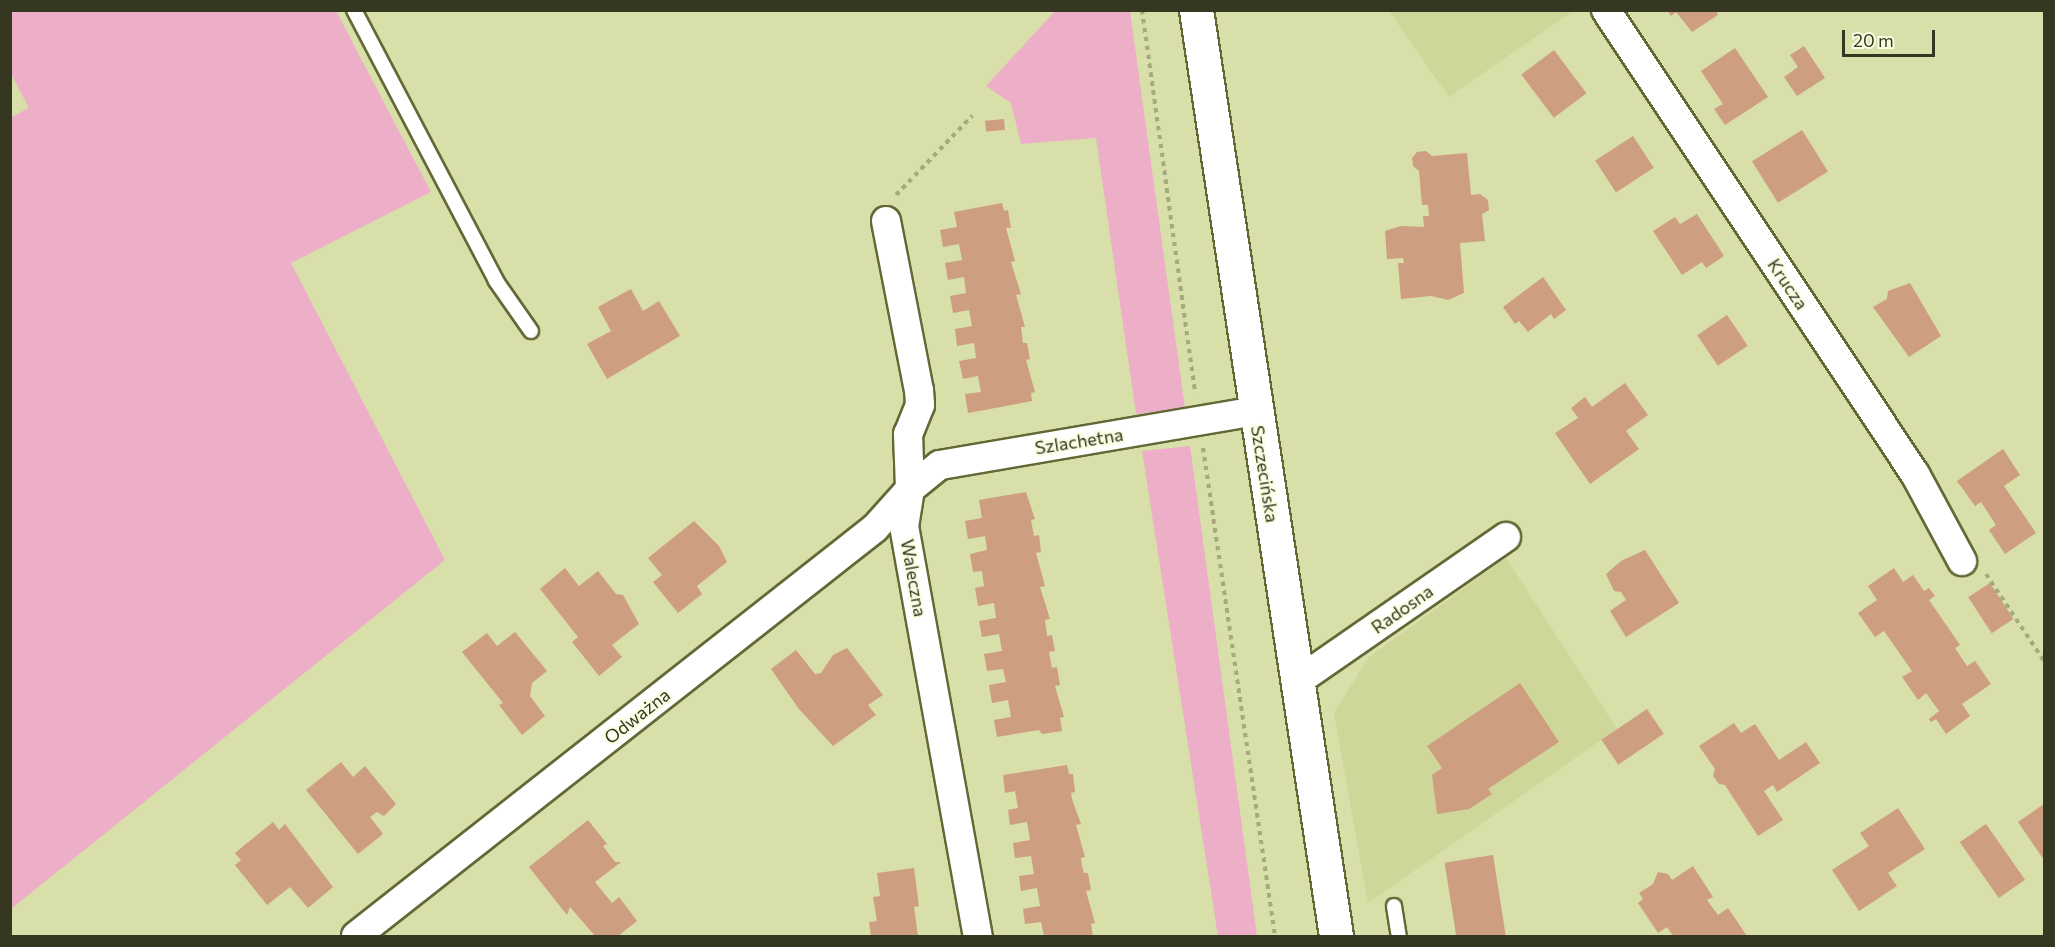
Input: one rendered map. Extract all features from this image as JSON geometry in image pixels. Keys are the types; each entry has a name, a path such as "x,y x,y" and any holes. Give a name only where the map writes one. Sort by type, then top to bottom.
{"main road":[{"name":"Szczecińska","path":"1196,10 1336,936"}],"street":[{"name":"Krucza","path":"1606,10 1914,474 1962,561"},
{"name":"Waleczna","path":"886,221 920,405 908,434 910,489 904,526 978,936"},
{"name":"Szlachetna","path":"910,489 940,465 959,460 1256,411"},
{"name":"Odważna","path":"356,936 875,528 910,489"},
{"name":"Radosna","path":"1298,681 1506,537"}],"lane":[{"path":"354,10 495,281 531,331"},
{"path":"1394,906 1399,936"}],"path":[{"path":"1142,10 1199,420 1275,936"},
{"path":"886,221 898,188 972,116"},
{"path":"1962,561 1987,574 2044,661"}],"shaded area":[{"path":"11,10 336,11 431,192 291,263 445,560 11,909 10,118 29,108 11,74"},
{"path":"1055,11 1130,11 1185,408 1136,414 1096,138 1021,144 1011,103 986,86"},
{"path":"1389,11 1573,11 1449,97"},
{"path":"1190,446 1257,936 1218,936 1142,451"},
{"path":"1506,558 1617,729 1368,903 1334,713 1368,658"}],"building":[{"path":"1667,10 1716,10 1718,15 1692,32 1676,12 1671,16"},
{"path":"1804,46 1825,78 1797,96 1784,77 1798,67 1790,55"},
{"path":"1735,48 1768,97 1725,125 1714,109 1723,104 1701,71"},
{"path":"1554,50 1586,93 1554,118 1521,75"},
{"path":"1004,119 1005,130 986,132 985,121"},
{"path":"1802,130 1828,172 1778,203 1752,161"},
{"path":"1633,136 1654,168 1616,192 1595,161"},
{"path":"1426,151 1432,156 1467,153 1471,195 1480,194 1488,200 1489,210 1482,214 1485,241 1460,243 1464,293 1448,300 1431,296 1401,299 1398,263 1404,263 1403,258 1387,259 1385,231 1401,226 1424,227 1423,216 1429,216 1428,205 1422,205 1419,171 1413,166 1412,158 1417,152"},
{"path":"1002,203 1004,211 1008,210 1011,228 1006,228 1015,261 1011,262 1021,294 1016,295 1025,327 1021,327 1023,343 1027,343 1030,359 1026,360 1035,392 1031,393 1032,401 968,413 965,394 981,392 978,376 963,379 959,361 976,358 974,343 957,346 955,329 972,326 969,310 953,313 950,296 966,293 964,277 948,280 945,263 962,260 959,244 943,247 940,230 957,227 954,212"},
{"path":"1697,214 1724,256 1706,268 1702,262 1682,275 1653,231 1675,217 1680,224"},
{"path":"1543,277 1566,310 1554,319 1551,314 1528,332 1519,321 1515,324 1503,307"},
{"path":"1910,283 1941,336 1909,357 1873,307 1887,299 1888,291"},
{"path":"631,289 643,311 659,301 680,336 607,379 587,344 611,331 598,307"},
{"path":"1727,315 1748,346 1718,366 1697,335"},
{"path":"1625,383 1648,415 1626,431 1639,449 1590,484 1555,433 1578,418 1571,408 1585,397 1592,407"},
{"path":"2003,449 2020,475 2004,486 2036,533 2005,554 1989,530 1996,525 1981,502 1975,506 1957,481"},
{"path":"1026,492 1035,519 1031,520 1034,536 1039,535 1041,552 1036,553 1045,586 1040,587 1050,619 1045,620 1047,636 1052,635 1055,651 1049,652 1052,668 1057,667 1060,685 1055,686 1064,717 1060,718 1062,731 1042,734 1039,730 997,737 994,720 1011,717 1008,700 992,703 989,685 1006,682 1003,669 987,671 984,654 1002,651 999,634 982,637 979,621 996,618 994,603 978,606 975,588 984,586 982,571 973,572 970,554 987,550 985,536 968,539 965,521 982,518 979,500"},
{"path":"694,521 719,546 727,562 697,586 702,594 678,613 653,582 662,575 648,558"},
{"path":"1645,550 1679,603 1626,637 1610,611 1626,600 1621,592 1614,591 1606,574 1621,561"},
{"path":"565,568 579,586 598,571 616,594 623,595 639,624 612,645 622,657 599,676 572,642 578,637 540,589"},
{"path":"1894,568 1903,582 1913,575 1924,591 1929,588 1935,596 1929,600 1960,645 1955,648 1967,666 1975,661 1991,684 1962,704 1970,716 1946,734 1936,719 1931,722 1929,719 1939,711 1926,693 1918,700 1902,677 1912,671 1884,631 1875,637 1858,613 1877,600 1868,586"},
{"path":"1990,583 2013,619 1992,633 1968,597"},
{"path":"515,632 547,671 532,683 530,696 545,716 522,735 499,705 503,703 462,652 487,633 497,646"},
{"path":"847,648 883,695 868,705 876,715 833,746 799,709 771,669 796,650 815,674 821,673 833,655"},
{"path":"1520,683 1559,742 1488,789 1492,794 1469,809 1437,814 1432,775 1442,768 1427,746"},
{"path":"1647,709 1664,734 1618,765 1601,740"},
{"path":"1734,723 1741,733 1755,724 1779,760 1806,742 1820,763 1777,792 1773,785 1764,791 1783,820 1758,836 1725,785 1719,784 1713,776 1715,769 1699,746"},
{"path":"341,762 353,777 365,766 396,804 384,816 377,812 370,817 383,834 358,854 306,790"},
{"path":"1067,765 1069,774 1073,774 1075,792 1071,793 1081,824 1076,825 1085,857 1081,858 1082,866 1084,873 1088,873 1091,890 1086,891 1095,923 1091,924 1093,936 1044,936 1041,922 1025,924 1023,909 1040,906 1037,888 1021,891 1019,876 1034,874 1031,856 1015,858 1013,843 1030,840 1027,822 1010,825 1008,810 1018,808 1015,791 1005,793 1003,775"},
{"path":"2044,804 2044,860 2018,822"},
{"path":"1898,808 1925,849 1888,873 1897,886 1859,911 1832,870 1869,846 1860,833"},
{"path":"588,820 607,844 603,846 615,862 621,862 595,882 612,903 619,897 637,921 618,936 595,936 570,907 567,915 529,867"},
{"path":"273,822 279,830 285,824 333,887 308,908 290,887 267,905 235,865 241,860 235,853"},
{"path":"1986,824 2025,880 1999,898 1960,842"},
{"path":"1493,855 1506,936 1456,936 1445,863"},
{"path":"1693,866 1713,897 1707,900 1718,915 1728,908 1747,936 1673,936 1667,927 1658,933 1638,903 1643,899 1639,893 1653,884 1658,872 1668,874 1672,880"},
{"path":"914,868 919,906 914,907 918,936 871,936 869,922 877,921 873,897 880,896 877,873"}]}
